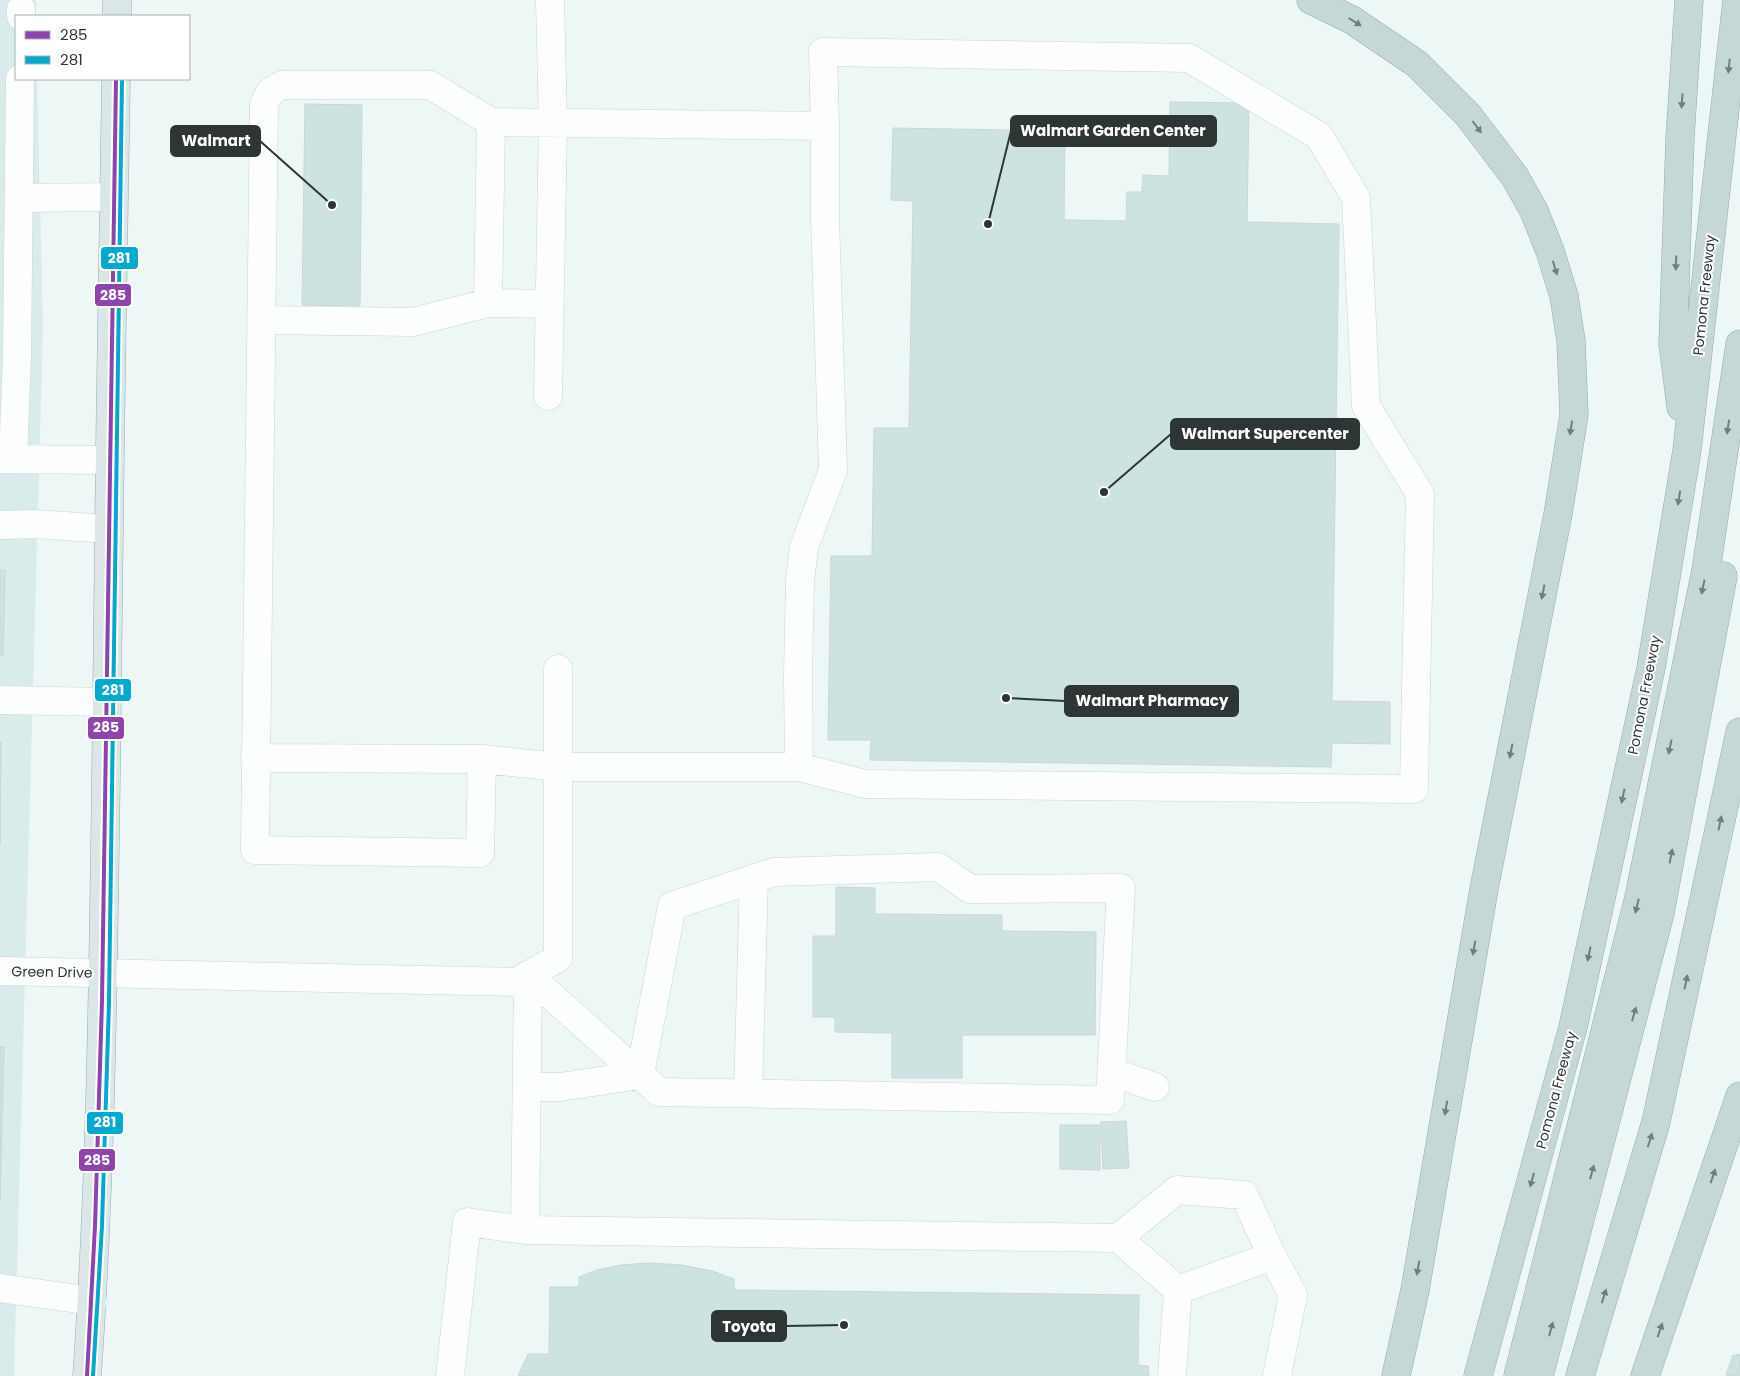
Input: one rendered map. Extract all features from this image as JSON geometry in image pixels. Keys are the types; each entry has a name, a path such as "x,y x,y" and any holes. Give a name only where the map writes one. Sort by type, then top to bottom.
{"highway":[{"path":"1311,0 1352,20 1417,64 1468,115 1515,177 1534,211 1550,251 1564,296 1571,341 1574,415 1558,514 1484,889 1415,1290 1396,1376"},
{"path":"1687,450 1673,344 1680,138 1689,0"},
{"name":"Pomona Freeway","path":"1478,1376 1573,1027 1652,668 1687,450 1737,0"},
{"path":"1518,1376 1639,897 1706,570 1740,344"},
{"path":"1539,1376 1660,913 1718,608 1740,468"},
{"path":"1580,1376 1656,1122 1740,732"},
{"path":"1645,1376 1740,1096"}],"main road":[{"path":"117,0 117,15"},
{"path":"87,1376 98,1196 104,972 116,80"}],"street":[{"path":"548,396 553,123 550,0"},
{"path":"255,758 482,759 558,767 799,768 865,784 1414,789 1420,494 1366,406 1356,198 1319,136 1190,58 822,52 833,470 804,547 800,581 799,768"},
{"path":"20,80 19,198 8,356 7,459 110,460"},
{"path":"482,759 480,853 255,850 264,104 270,92 282,85 430,85 491,122 825,126"},
{"path":"488,303 491,122"},
{"path":"19,198 113,197"},
{"path":"261,320 413,322 488,303 550,304"},
{"path":"0,525 34,524 109,529"},
{"path":"558,669 558,767"},
{"path":"0,700 107,702"},
{"name":"Green Drive","path":"0,971 517,982 558,958 558,767"},
{"path":"528,975 659,1092 1110,1100 1121,888 970,889 938,867 774,872 672,906 640,1075"},
{"path":"748,1093 754,878"},
{"path":"525,1230 528,975"},
{"path":"1112,1072 1155,1087"},
{"path":"527,1087 560,1088 640,1075"},
{"path":"450,1376 467,1222 525,1230 1118,1238 1177,1190 1244,1195 1272,1256 1293,1295 1277,1376"},
{"path":"1118,1238 1178,1290"},
{"path":"1178,1290 1272,1256"},
{"path":"0,1288 93,1301"},
{"path":"1172,1376 1178,1290"}],"shaded area":[{"path":"0,0 36,0 36,15 15,15 15,80 37,80 43,327 14,1376 0,1376"}],"building":[{"path":"1170,102 1249,103 1247,222 1339,224 1332,701 1390,702 1390,744 1332,743 1331,767 870,760 871,740 828,740 831,556 872,556 874,428 909,428 913,201 891,200 893,128 1065,131 1064,220 1126,221 1127,192 1142,192 1143,175 1169,176"},
{"path":"305,104 362,105 360,306 302,305"},
{"path":"0,570 5,570 3,656 0,656"},
{"path":"0,742 1,742 0,844"},
{"path":"836,887 875,888 875,914 1002,915 1002,931 1096,932 1095,1035 962,1035 962,1078 892,1078 892,1033 835,1032 835,1017 813,1017 813,936 836,936"},
{"path":"0,1047 4,1047 0,1201"},
{"path":"1126,1121 1129,1168 1103,1169 1101,1122"},
{"path":"1060,1125 1100,1125 1100,1170 1060,1169"},
{"path":"649,1263 682,1265 712,1271 734,1279 734,1290 1139,1295 1138,1365 1148,1366 1149,1376 518,1376 528,1354 549,1354 550,1287 579,1287 579,1277 597,1270 621,1265"},
{"path":"1737,1354 1740,1355 1740,1376 1726,1375 1733,1355 1736,1356"}],"transit line":[{"name":"285","path":"87,1376 95,1226 102,1001 116,80"},
{"name":"281","path":"93,1376 102,1226 109,1002 122,80"}],"place":[{"name":"Walmart","path":"332,205"},
{"name":"Walmart Garden Center","path":"988,224"},
{"name":"Walmart Supercenter","path":"1104,492"},
{"name":"Walmart Pharmacy","path":"1006,698"},
{"name":"Toyota","path":"844,1325"}]}
